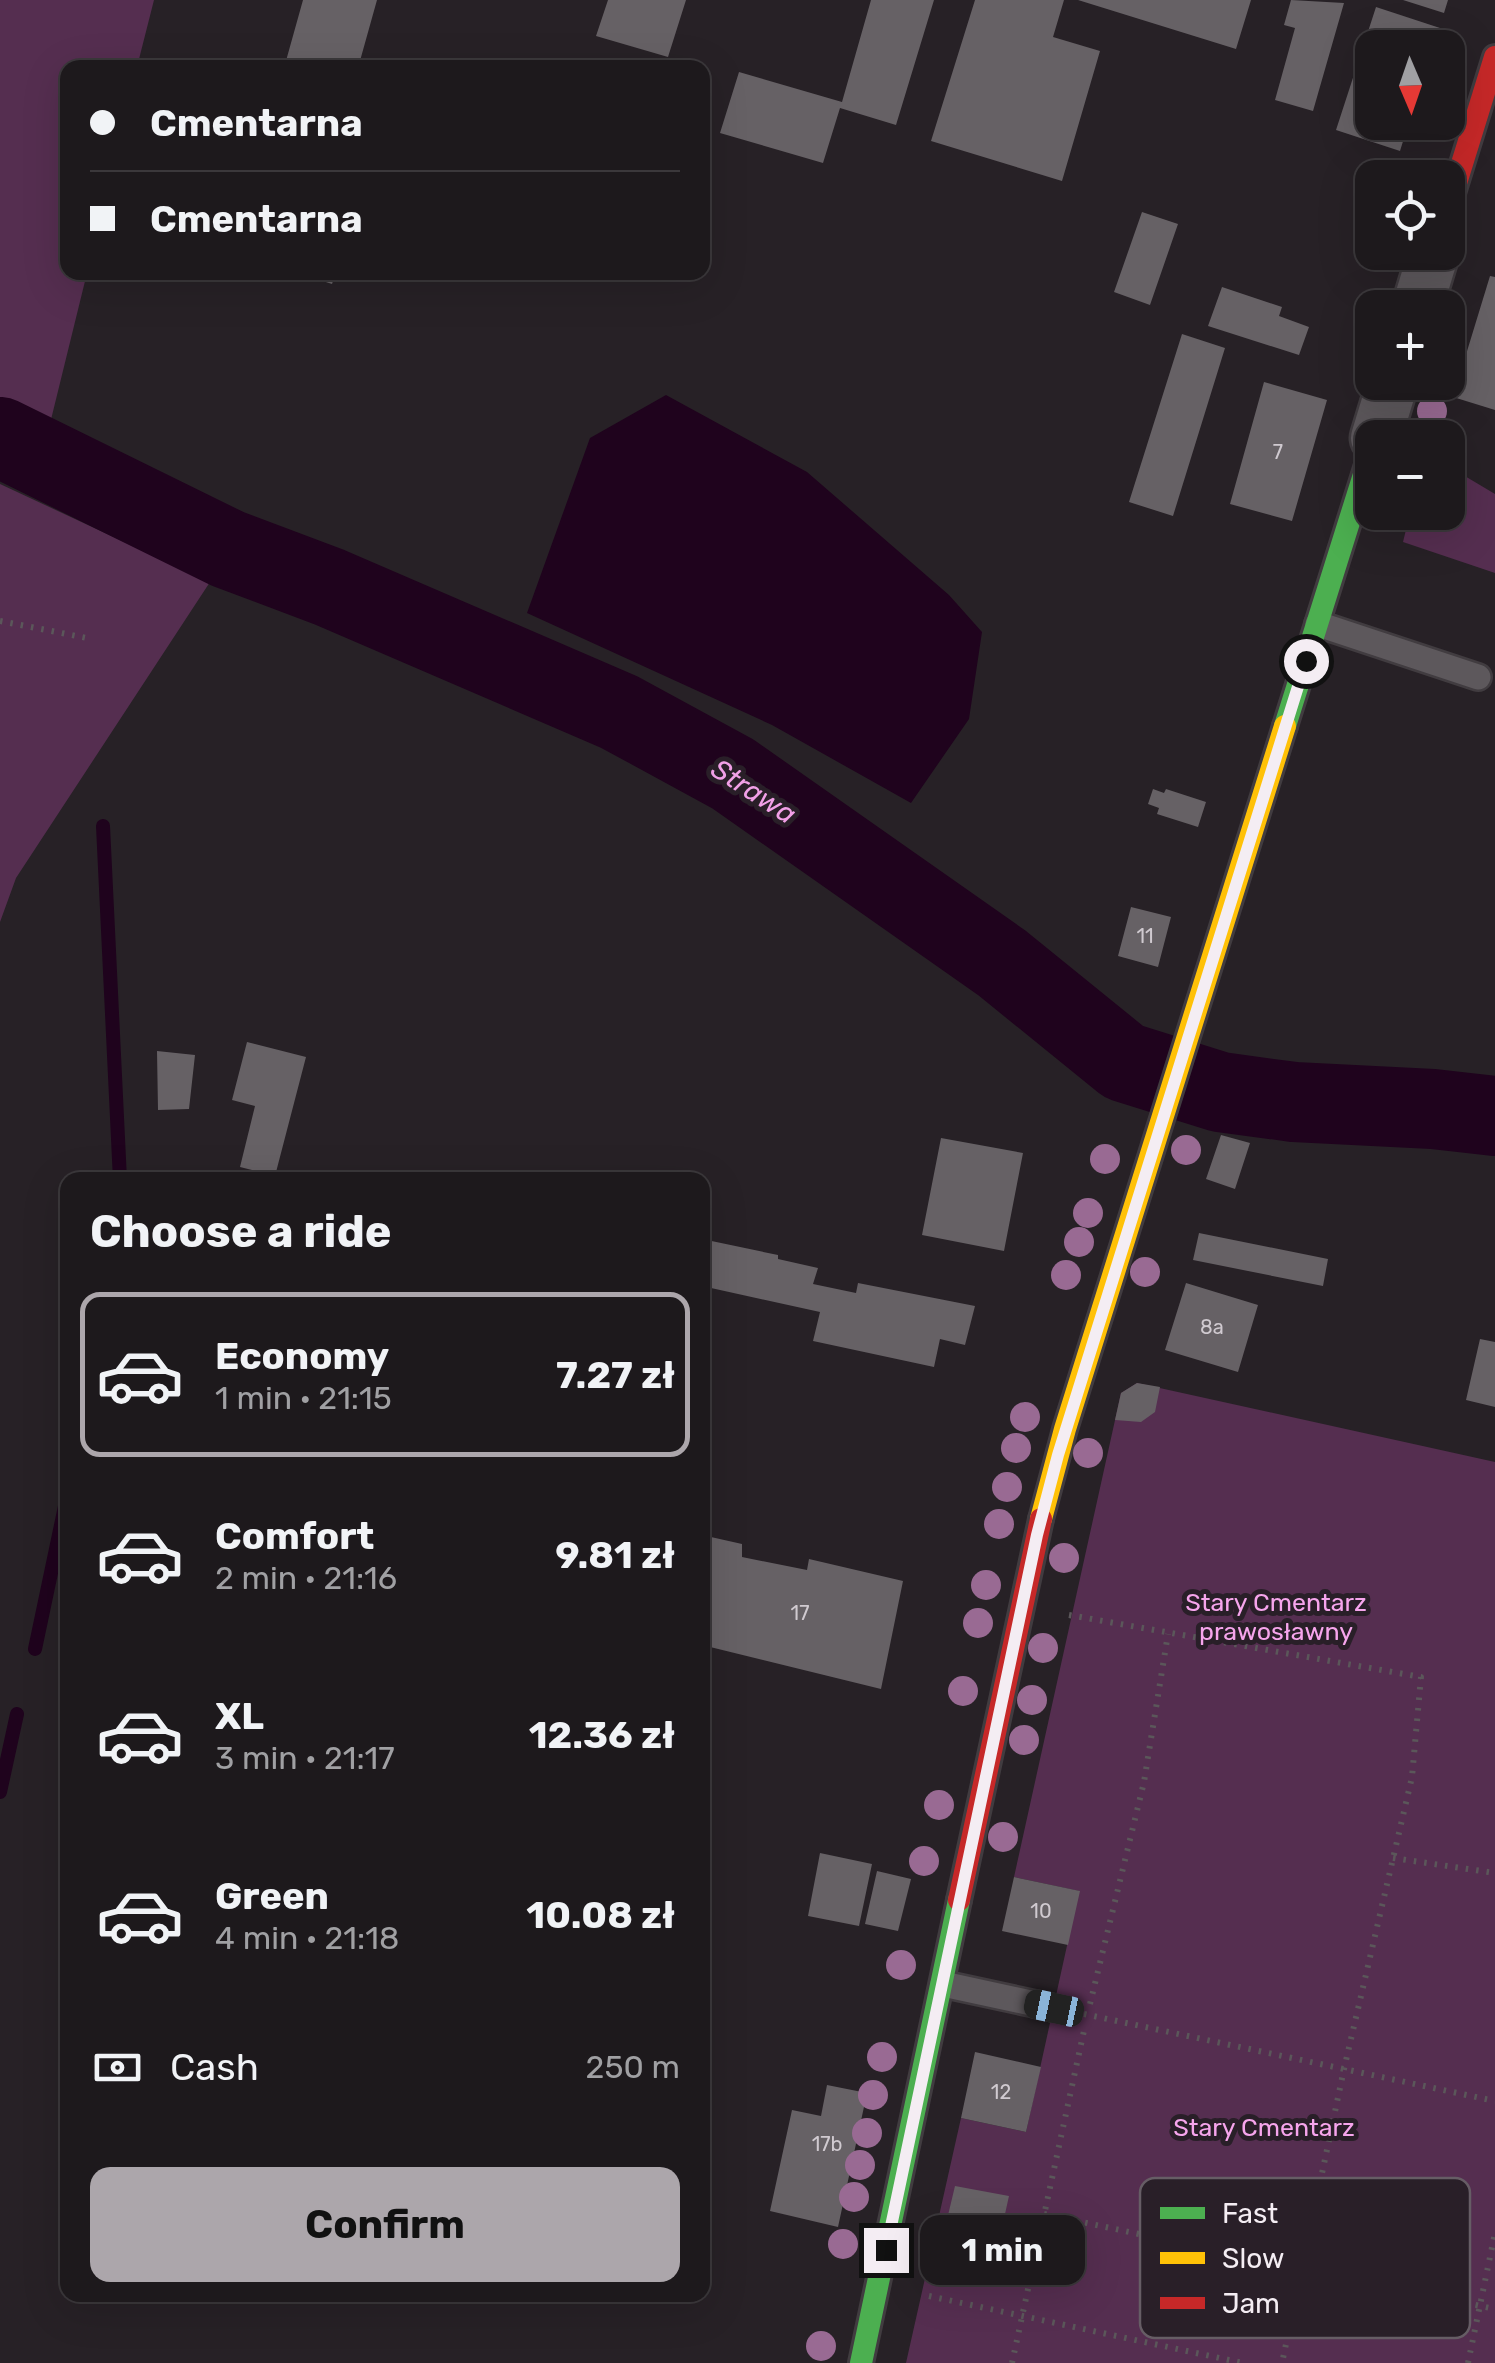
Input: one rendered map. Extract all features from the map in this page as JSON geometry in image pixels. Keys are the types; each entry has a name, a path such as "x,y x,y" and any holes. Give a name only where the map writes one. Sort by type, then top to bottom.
{"street":[{"path":"1463,160 1495,57"},
{"path":"861,2363 1051,1481 1355,504"}],"lane":[{"path":"1318,624 1478,677"},
{"path":"943,1984 1054,2008"}],"path":[{"path":"0,622 88,638"},
{"path":"1058,1612 1421,1677 1412,1777 1321,2178"},
{"path":"1012,2363 1144,1782 1168,1634"},
{"path":"1393,1858 1495,1873"},
{"path":"1054,2008 1495,2100"},
{"path":"1044,2214 1140,2234"},
{"path":"1468,2363 1495,2233"},
{"path":"930,2296 1243,2363"},
{"path":"1470,2304 1495,2308"},
{"path":"1282,2363 1287,2338"}],"green space":[{"path":"0,0 154,0 139,60 60,60 60,280 85,280 45,444 0,423"},
{"path":"1465,476 1495,494 1495,573 1403,542 1406,530 1465,530"},
{"path":"0,484 210,582 16,878 0,922"},
{"path":"1137,1383 1495,1462 1495,2363 906,2363 961,2118 1026,2132 1079,1891 1014,1877 1121,1393"}],"shaded area":[{"path":"666,395 807,472 949,595 982,632 969,719 911,803 772,725 527,613 590,438"}],"building":[{"path":"303,0 377,0 360,60 286,60"},
{"path":"608,0 686,0 668,57 596,36"},
{"path":"871,0 934,0 896,125 840,108 823,163 720,133 739,72 842,102"},
{"path":"975,0 1064,0 1053,37 1100,51 1062,181 931,141"},
{"path":"1078,0 1251,0 1236,49"},
{"path":"1291,0 1344,3 1313,111 1275,100 1295,28 1284,25"},
{"path":"1403,0 1448,0 1444,13"},
{"path":"1376,7 1440,28 1439,30 1369,30"},
{"path":"1355,72 1355,136 1336,130"},
{"path":"1366,140 1403,140 1400,151"},
{"path":"1142,212 1178,224 1150,305 1114,292"},
{"path":"1490,276 1495,277 1495,410 1463,400 1465,358"},
{"path":"1222,287 1282,307 1279,316 1309,327 1299,355 1208,326"},
{"path":"1182,334 1225,348 1173,516 1129,502"},
{"path":"1264,382 1327,400 1292,521 1230,504"},
{"path":"1153,789 1164,793 1166,789 1206,802 1198,827 1157,814 1159,808 1148,804"},
{"path":"1131,907 1171,917 1158,967 1118,956"},
{"path":"247,1042 306,1057 276,1172 240,1167 255,1106 232,1100"},
{"path":"157,1051 195,1055 189,1109 158,1110"},
{"path":"1221,1135 1250,1143 1235,1189 1206,1179"},
{"path":"941,1138 1023,1153 1004,1251 922,1235"},
{"path":"1199,1233 1328,1259 1323,1286 1193,1260"},
{"path":"710,1241 818,1268 813,1284 856,1293 858,1283 975,1306 965,1345 940,1339 934,1367 813,1341 820,1312 710,1288"},
{"path":"1186,1283 1258,1305 1238,1372 1165,1350"},
{"path":"1480,1339 1495,1342 1495,1407 1466,1400"},
{"path":"1137,1383 1160,1387 1155,1412 1141,1422 1115,1420 1121,1393"},
{"path":"710,1537 742,1544 742,1557 807,1570 809,1559 903,1581 881,1689 710,1647"},
{"path":"820,1853 872,1864 859,1926 808,1916"},
{"path":"877,1871 911,1879 898,1931 865,1924"},
{"path":"1014,1877 1080,1891 1068,1945 1002,1931"},
{"path":"975,2052 1041,2067 1026,2132 961,2118"},
{"path":"827,2085 867,2093 838,2227 770,2211 792,2110 821,2116"},
{"path":"955,2186 1009,2196 999,2241 944,2232"}],"waterway":[{"name":"Strawa","path":"0,437 228,549 329,587 619,712 733,774 1002,963 1124,1062 1220,1092 1294,1102 1495,1116"},
{"path":"103,826 120,1172"},
{"path":"35,1649 60,1530"},
{"path":"0,1792 17,1714"}],"traffic: fast":[{"path":"1285,726 1355,503"},
{"path":"861,2363 959,1900"}],"traffic: slow":[{"path":"1041,1519 1065,1429 1285,726"}],"traffic: jam":[{"path":"1463,160 1495,57"},
{"path":"959,1900 1041,1519"}],"route":[{"path":"886,2250 1037,1535 1064,1429 1306,661"}],"park label":[{"name":"Stary Cmentarz prawosławny","path":"1276,1616"},
{"name":"Stary Cmentarz","path":"1264,2127"}]}
